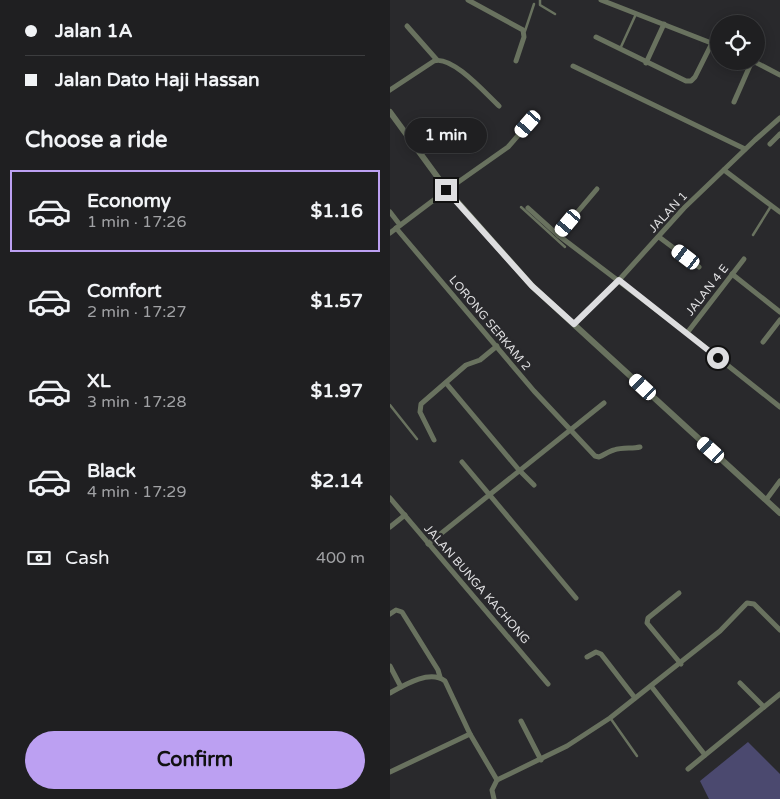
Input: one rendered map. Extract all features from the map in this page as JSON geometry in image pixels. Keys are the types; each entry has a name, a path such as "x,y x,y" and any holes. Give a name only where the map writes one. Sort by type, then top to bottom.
{"street":[{"path":"468,0 523,30 524,33 516,61"},
{"path":"600,0 710,42"},
{"path":"646,63 664,24"},
{"path":"407,26 437,60 458,68 499,106"},
{"path":"596,37 686,81 691,81 695,77 710,47"},
{"path":"390,90 437,60"},
{"path":"573,66 746,149"},
{"path":"765,68 780,75"},
{"path":"734,102 748,70"},
{"path":"390,112 446,190 532,286 780,512"},
{"name":"JALAN 1","path":"574,324 619,280 684,208 780,118"},
{"path":"390,233 446,190 508,147 528,124"},
{"path":"770,144 780,134"},
{"path":"724,170 780,212"},
{"path":"558,235 598,188"},
{"path":"528,208 538,220 619,280 780,407"},
{"name":"LORONG SERKAM 2","path":"390,212 398,227 497,346 534,390 595,456 599,457 611,450 640,447"},
{"path":"659,237 699,267"},
{"name":"JALAN 4 E","path":"687,333 744,259"},
{"path":"732,274 780,312"},
{"path":"763,342 780,320"},
{"path":"434,440 420,412 420,406 466,365 480,360 497,346"},
{"path":"446,383 519,470 534,485"},
{"path":"428,544 604,402"},
{"path":"462,462 576,598"},
{"path":"766,500 780,481"},
{"name":"JALAN BUNGA KACHONG","path":"390,498 548,684"},
{"path":"390,527 405,515"},
{"path":"680,593 648,618 647,623 681,664"},
{"path":"494,799 492,790 497,780 567,746 610,718 681,664 720,631 746,602 754,604 780,630"},
{"path":"390,614 396,610 402,612 438,670 440,677"},
{"path":"587,657 596,652 601,654 635,698"},
{"path":"390,666 401,687"},
{"path":"390,693 428,677 440,677 445,681 470,734 497,780"},
{"path":"740,683 764,707"},
{"path":"651,686 705,755"},
{"path":"688,768 780,694"},
{"path":"521,721 541,760"},
{"path":"390,772 470,734"}],"lane":[{"path":"540,0 540,5 555,14"},
{"path":"524,33 534,4"},
{"path":"620,49 636,14"},
{"path":"753,235 772,206"},
{"path":"521,207 538,220 565,247"},
{"path":"390,405 417,440"},
{"path":"610,718 637,756"}],"shaded area":[{"path":"748,742 780,774 780,799 709,799 700,781"}],"route":[{"path":"446,190 532,286 574,324 619,280 718,358"}]}
